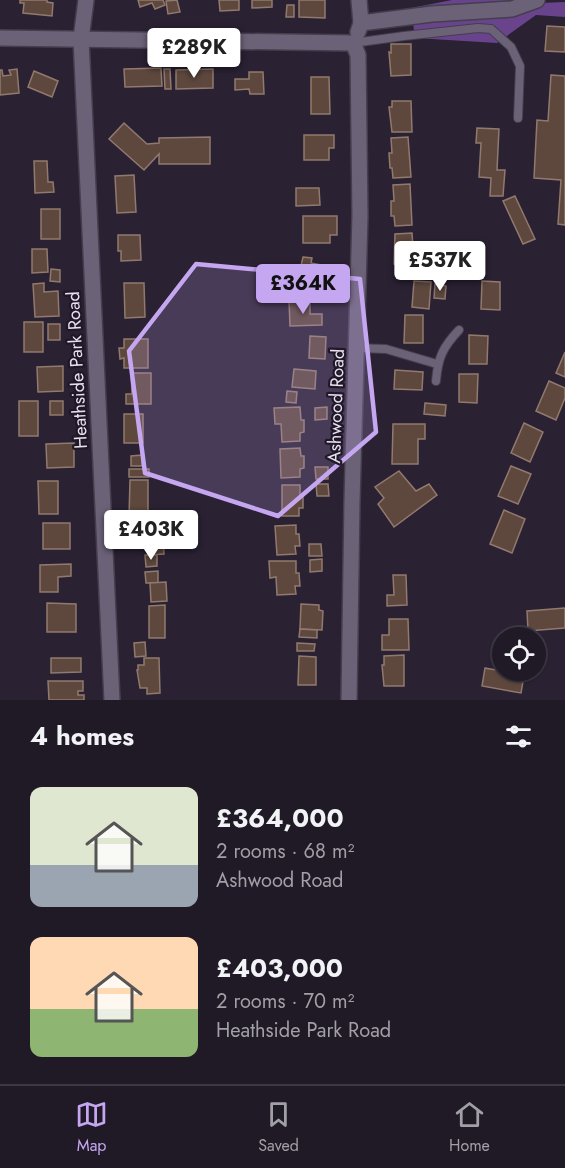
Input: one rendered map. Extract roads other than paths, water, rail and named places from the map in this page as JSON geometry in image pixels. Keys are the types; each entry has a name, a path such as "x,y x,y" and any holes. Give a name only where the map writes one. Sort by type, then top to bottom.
{"street":[{"name":"Heathside Park Road","path":"86,0 81,39 112,700"},
{"path":"0,38 353,43 362,23 359,0"},
{"path":"362,23 432,14 512,9 537,0"},
{"name":"Ashwood Road","path":"349,700 359,170 358,55 353,43"}],"lane":[{"path":"353,43 478,28 491,29 511,47 520,66 518,118"},
{"path":"436,381 437,364 444,346 459,330"},
{"path":"357,348 386,349 437,364"}]}
